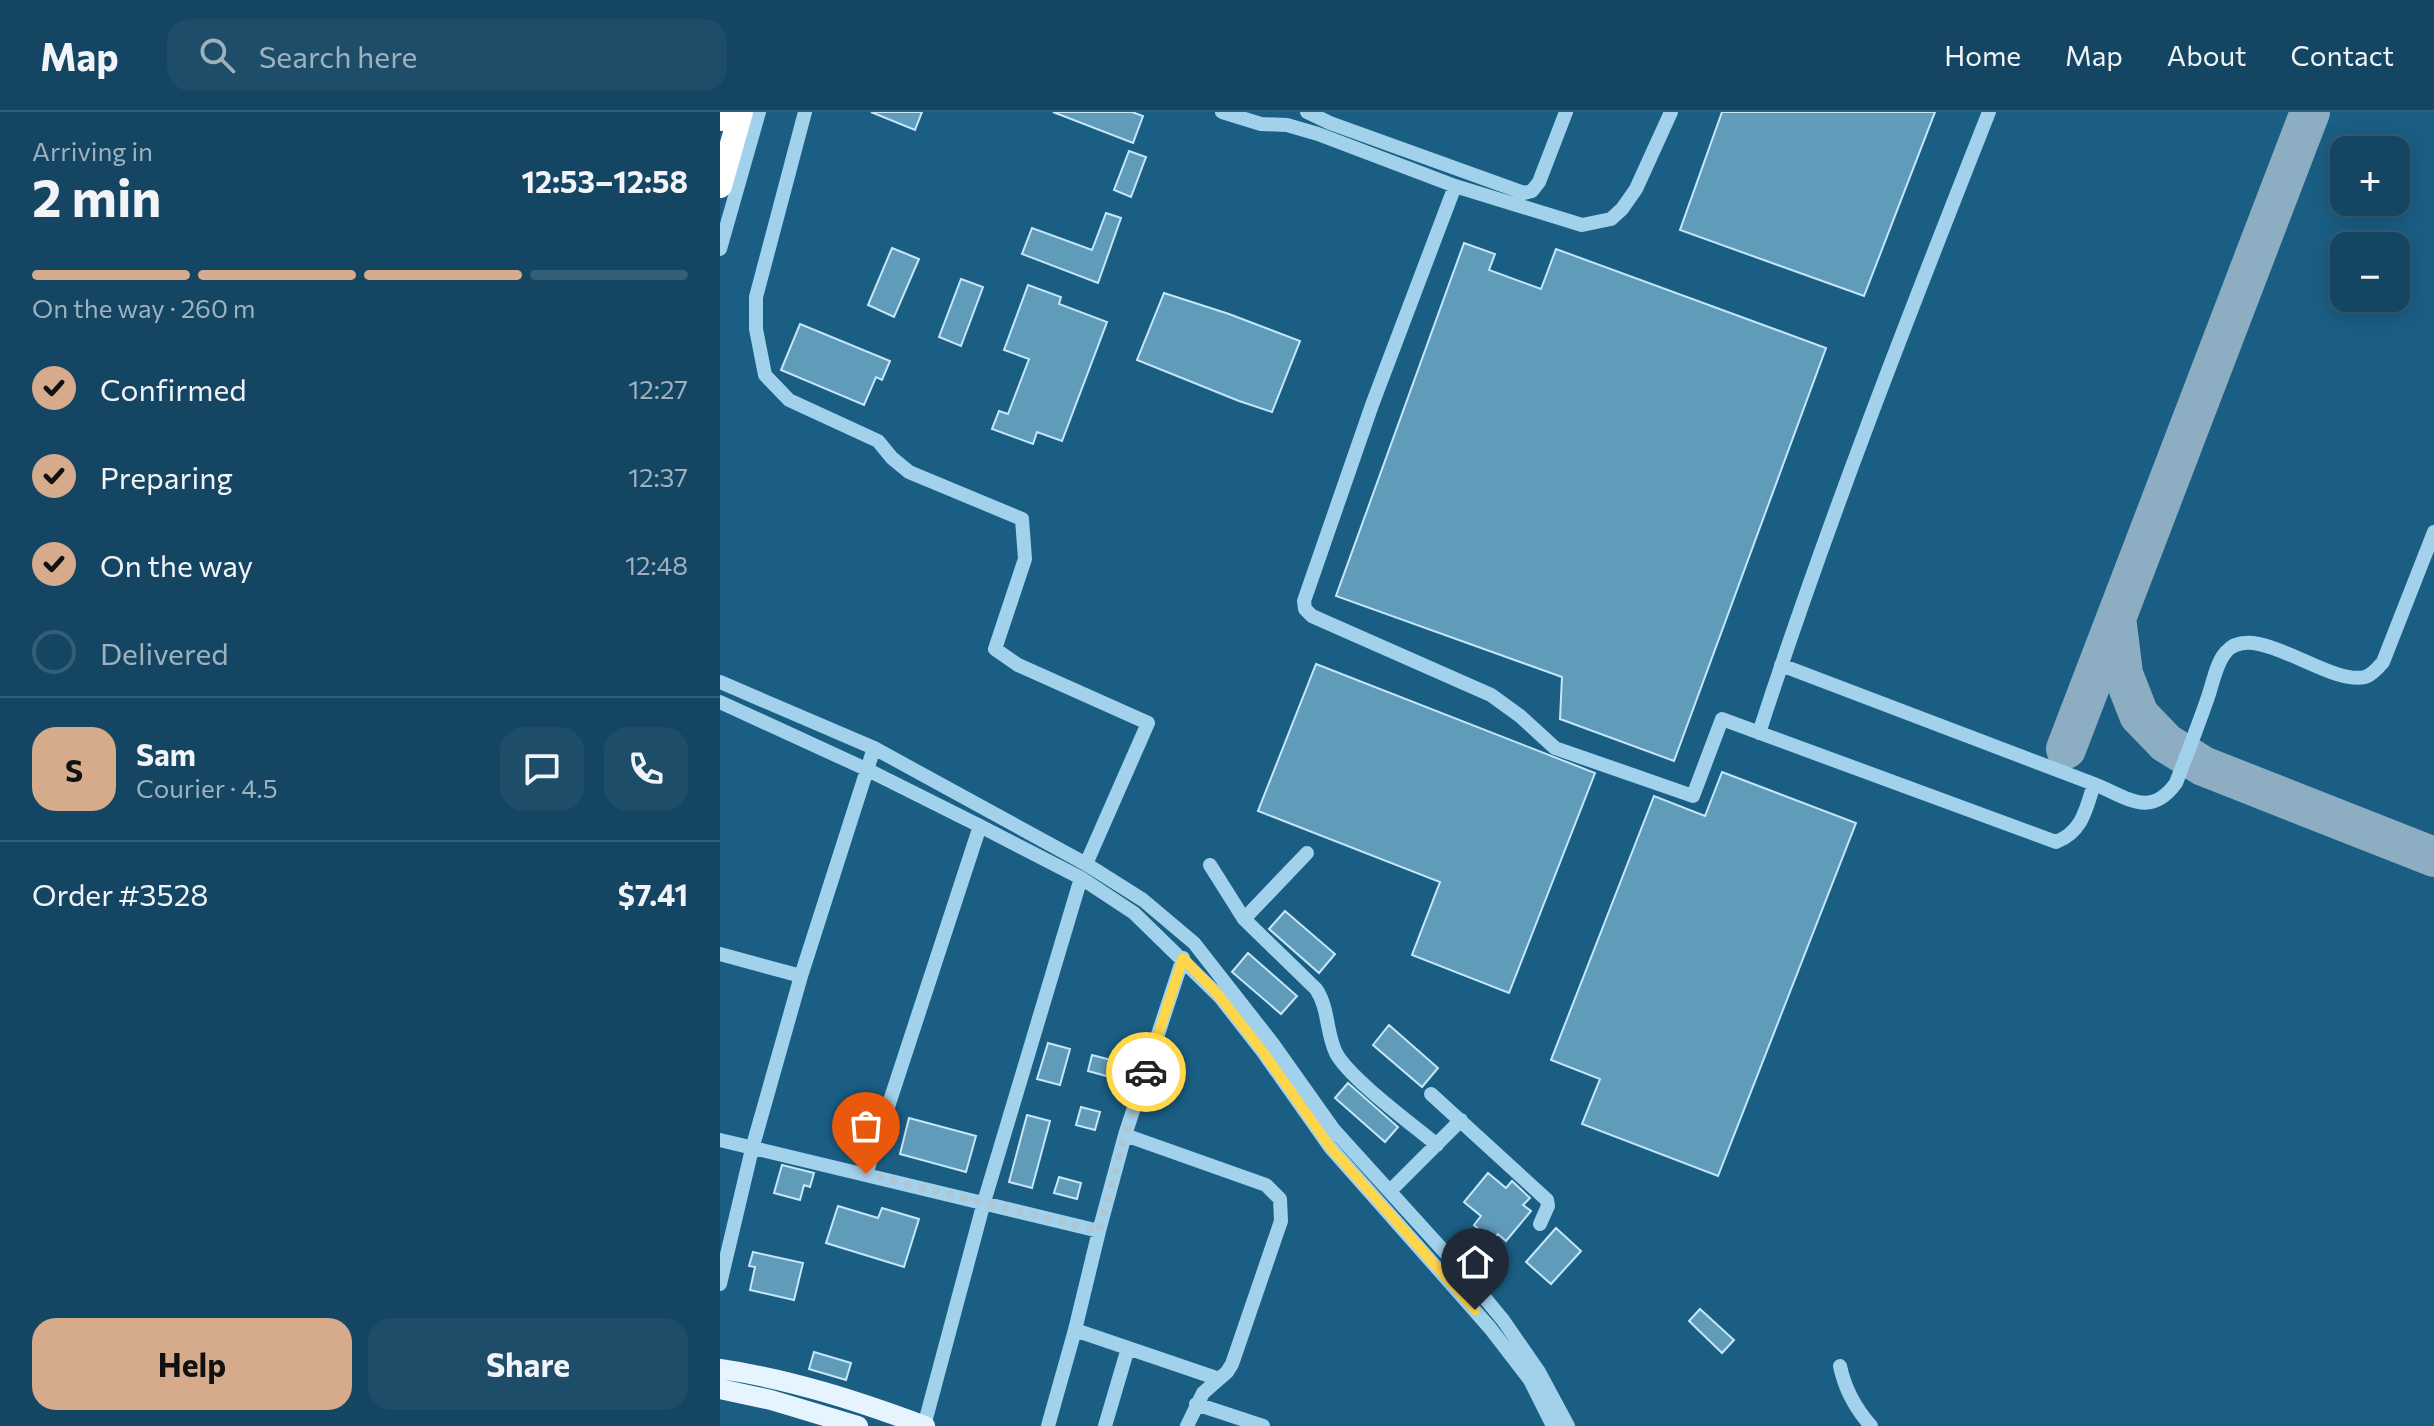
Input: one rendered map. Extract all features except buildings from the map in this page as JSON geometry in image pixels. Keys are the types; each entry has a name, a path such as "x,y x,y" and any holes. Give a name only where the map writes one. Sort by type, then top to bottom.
{"highway":[{"path":"720,119 722,112"},
{"path":"720,186 741,112"}],"main road":[{"path":"720,1369 789,1382 924,1426"},
{"path":"720,1389 771,1400 858,1426"}],"street":[{"path":"720,249 759,112"},
{"path":"805,112 756,297 756,329 765,375 776,390 789,400 878,441 909,472 1022,519 1025,559 995,649 1018,665 1148,723 1084,871 984,1202 924,1426"},
{"path":"1222,112 1261,124 1287,125 1318,134 1455,186 1570,223 1597,224 1611,219 1636,189 1671,112"},
{"path":"1307,112 1524,193 1532,191 1539,182 1566,112"},
{"path":"1759,733 1897,344 1989,112"},
{"path":"1455,186 1372,405 1304,601 1305,609 1312,616 1491,695 1555,748 1693,796 1722,719 2056,842 2071,836 2083,820 2094,784"},
{"path":"1781,665 2142,803 2154,804 2168,794 2176,783 2226,652 2234,645 2262,644 2342,675 2369,677 2383,662 2434,532"},
{"path":"720,682 874,748 1084,871 1134,913 1220,997 1330,1147 1490,1328 1530,1380 1553,1426"},
{"path":"720,702 1143,900 1194,943 1273,1044 1334,1130 1503,1320 1539,1372 1568,1426"},
{"path":"720,1281 752,1149 801,976 874,748"},
{"path":"866,1174 980,826"},
{"path":"1244,919 1307,853"},
{"path":"1210,865 1244,919 1316,989 1323,1000 1331,1041 1342,1062 1437,1145"},
{"path":"720,954 801,976"},
{"path":"1048,1426 1125,1135 1183,958"},
{"path":"1431,1094 1547,1200 1548,1206 1540,1224"},
{"path":"1390,1191 1461,1120"},
{"path":"1125,1135 1266,1185 1280,1199 1281,1221 1232,1364 1203,1393 1187,1426"},
{"path":"720,1140 1099,1231"},
{"path":"1075,1330 1219,1379"},
{"path":"1105,1426 1128,1348"},
{"path":"1840,1366 1844,1385 1855,1407 1871,1426"},
{"path":"1196,1404 1263,1426"}],"taxiway":[{"path":"2066,749 2310,112"},
{"path":"2117,625 2123,674 2139,715 2166,743 2203,766 2434,857"}],"way so far":[{"path":"866,1174 1099,1231 1146,1072"}],"route":[{"path":"1146,1072 1183,958 1220,997 1263,1052 1330,1147 1475,1310"}]}
